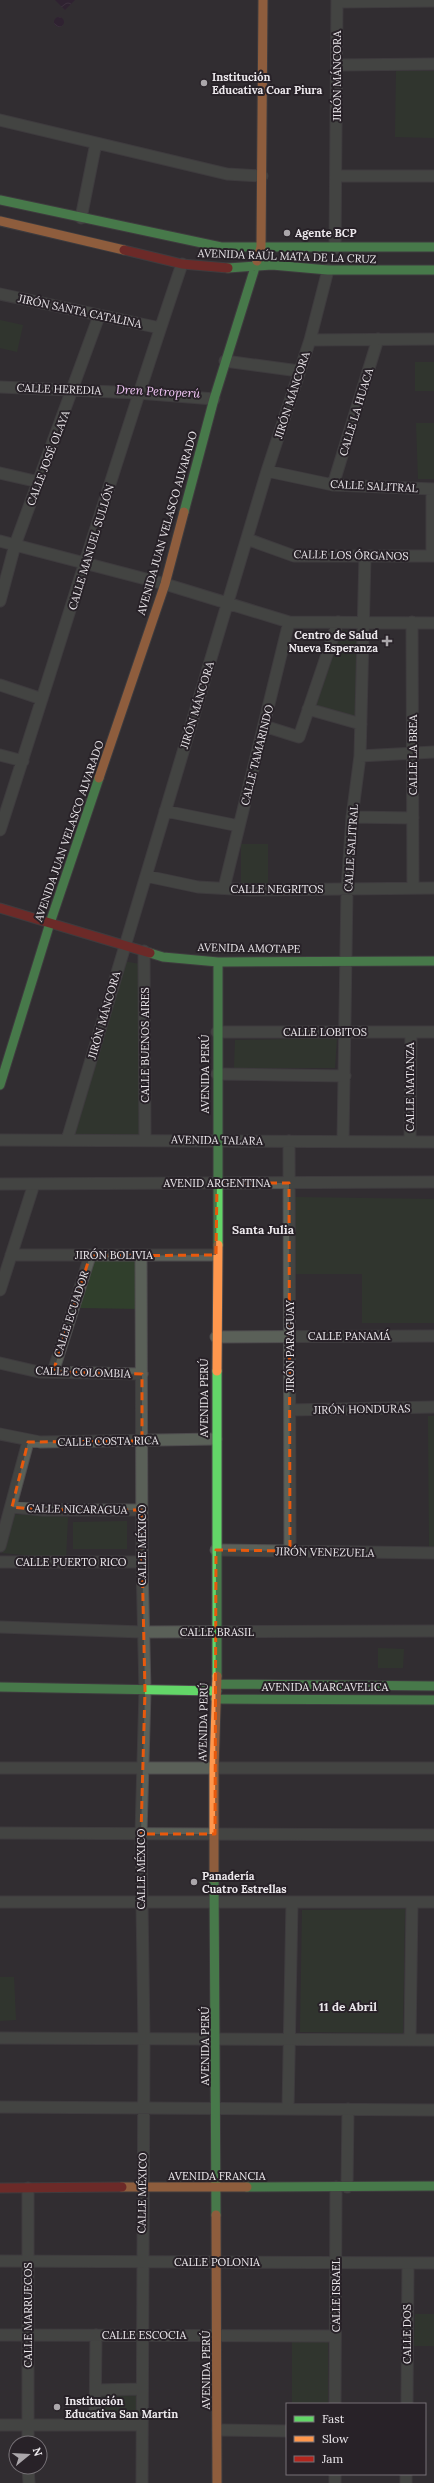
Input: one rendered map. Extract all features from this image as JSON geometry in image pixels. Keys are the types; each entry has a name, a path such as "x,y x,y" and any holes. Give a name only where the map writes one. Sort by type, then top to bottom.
{"street":[{"name":"AVENIDA JUAN VELASCO ALVARADO","path":"0,1085 50,923 165,584 214,399 262,247 262,0"},
{"path":"337,1 434,1"},
{"name":"JIRÓN MÁNCORA","path":"335,248 337,176 337,1"},
{"path":"337,65 434,64"},
{"path":"0,120 227,174 262,176"},
{"path":"81,218 96,143"},
{"path":"337,176 434,176"},
{"name":"AVENIDA RAÚL MATA DE LA CRUZ","path":"0,200 190,242 228,247 434,247"},
{"name":"AVENIDA RAÚL MATA DE LA CRUZ","path":"0,222 182,264 224,268 272,265 328,270 434,270"},
{"name":"CALLE MANUEL SULLÓN","path":"0,830 86,563 138,393 182,264"},
{"name":"JIRÓN MÁNCORA","path":"67,1140 267,471 310,340 328,270"},
{"name":"JIRÓN SANTA CATALINA","path":"0,294 160,328"},
{"name":"CALLE JOSÉ OLAYA","path":"0,601 15,545 99,316"},
{"name":"CALLE LA HUACA","path":"334,485 378,339"},
{"path":"310,340 434,339"},
{"path":"225,361 299,371"},
{"name":"CALLE HEREDIA","path":"0,387 138,393 214,399"},
{"name":"CALLE SALITRAL","path":"267,471 334,485 433,489"},
{"path":"0,473 39,482"},
{"path":"433,489 433,556"},
{"name":"CALLE LOS ÓRGANOS","path":"247,539 294,556 433,556"},
{"path":"0,541 165,584 289,622 434,623"},
{"name":"CALLE SALITRAL","path":"343,1141 347,1032 347,889 352,818 360,756 365,556"},
{"name":"CALLE TAMARINDO","path":"224,888 289,622"},
{"path":"264,726 299,737 338,622"},
{"name":"CALLE LA BREA","path":"412,622 413,888"},
{"path":"0,685 42,699"},
{"path":"308,709 361,724"},
{"path":"360,756 434,752"},
{"path":"0,755 22,761"},
{"path":"165,811 239,826"},
{"path":"352,818 413,818"},
{"name":"CALLE NEGRITOS","path":"146,876 198,887 347,889 434,888"},
{"name":"AVENIDA AMOTAPE","path":"0,908 125,944 163,957 218,962 346,960 434,961"},
{"name":"CALLE BUENOS AIRES","path":"144,951 145,1139"},
{"name":"AVENIDA PERÚ","path":"218,962 216,1255 217,1691 214,1768 217,2039 218,2483"},
{"name":"CALLE LOBITOS","path":"217,1032 434,1032"},
{"name":"CALLE MATANZA","path":"410,1142 411,1032"},
{"path":"217,1074 345,1076"},
{"name":"AVENIDA TALARA","path":"0,1140 145,1139 217,1141 434,1142"},
{"name":"JIRÓN PARAGUAY","path":"289,1141 290,1551"},
{"name":"AVENID ARGENTINA","path":"0,1184 434,1182"},
{"path":"0,1290 34,1184"},
{"name":"JIRÓN BOLIVIA","path":"11,1255 216,1255"},
{"name":"CALLE MÉXICO","path":"142,1255 141,1510 142,1632 145,1691 141,1834 144,2038 141,2334 142,2483"},
{"name":"CALLE ECUADOR","path":"52,1372 90,1256"},
{"name":"CALLE PANAMÁ","path":"216,1337 434,1336"},
{"name":"CALLE COLOMBIA","path":"0,1363 39,1372 142,1374"},
{"name":"JIRÓN HONDURAS","path":"290,1410 434,1407"},
{"name":"CALLE COSTA RICA","path":"0,1434 28,1442 216,1439"},
{"path":"0,1546 12,1507 28,1442"},
{"name":"CALLE NICARAGUA","path":"12,1507 43,1510 141,1510"},
{"name":"JIRÓN VENEZUELA","path":"216,1550 434,1553"},
{"name":"CALLE PUERTO RICO","path":"0,1562 142,1562"},
{"name":"CALLE BRASIL","path":"0,1627 142,1632 434,1631"},
{"name":"AVENIDA MARCAVELICA","path":"0,1687 145,1691 217,1691 434,1686"},
{"name":"AVENIDA MARCAVELICA","path":"217,1691 434,1700"},
{"path":"0,1768 434,1768"},
{"path":"0,1834 434,1835"},
{"path":"0,1902 434,1902"},
{"path":"288,2109 292,1902"},
{"path":"410,2040 412,1902"},
{"path":"0,2038 434,2040"},
{"path":"0,2107 434,2110"},
{"name":"CALLE ISRAEL","path":"335,2403 336,2263 348,2109"},
{"name":"AVENIDA FRANCIA","path":"0,2188 434,2186"},
{"name":"CALLE MARRUECOS","path":"28,2188 28,2435"},
{"name":"CALLE POLONIA","path":"0,2261 434,2263"},
{"name":"CALLE DOS","path":"407,2403 408,2263"},
{"name":"CALLE ESCOCIA","path":"0,2335 217,2334 335,2336"},
{"path":"95,2425 96,2335"},
{"path":"96,2390 141,2389"},
{"path":"0,2425 141,2424"},
{"path":"218,2430 286,2431"}],"highlighted area":[{"path":"217,1183 289,1183 290,1551 216,1550 215,1834 141,1834 145,1691 141,1510 43,1510 12,1507 28,1442 142,1441 142,1374 53,1372 90,1256 216,1255"}],"green space":[{"path":"396,71 434,71 434,138 395,137"},
{"path":"0,320 23,325 17,352 0,348"},
{"path":"415,362 434,362 434,391 415,391"},
{"path":"416,423 434,423 434,479 418,479"},
{"path":"337,630 361,631 356,716 312,708"},
{"path":"241,844 268,844 268,885 241,885"},
{"path":"123,961 140,964 142,1137 74,1135"},
{"path":"337,1038 335,1068 234,1068 235,1040"},
{"path":"294,1197 434,1199 434,1323 362,1323 362,1274 293,1274"},
{"path":"92,1259 140,1259 139,1309 80,1308"},
{"path":"428,1416 434,1416 434,1550 429,1548"},
{"path":"10,1514 68,1517 66,1559 2,1553"},
{"path":"127,1521 127,1549 73,1549 73,1522"},
{"path":"378,1648 404,1649 403,1668 378,1668"},
{"path":"405,1909 403,2033 300,2032 302,1910"},
{"path":"0,1977 14,1977 16,2020 0,2021"},
{"path":"415,2314 434,2314 434,2346 414,2346"},
{"path":"292,2342 328,2342 328,2403 292,2403"},
{"path":"138,2391 138,2421 101,2421 101,2392"}],"water":[{"path":"55,0 75,0 65,10"},
{"path":"57,17 61,17 63,18 63,26 57,27 54,24 54,20"}],"traffic: fast":[{"path":"0,200 221,247 434,247"},
{"path":"184,512 214,399 257,261"},
{"path":"228,268 272,265 328,270 434,270"},
{"path":"0,1085 50,923 99,778"},
{"path":"150,953 163,957 218,962 434,961"},
{"path":"218,962 218,1245"},
{"path":"217,1371 217,1676"},
{"path":"217,1684 434,1686"},
{"path":"0,1687 217,1691"},
{"path":"216,1699 434,1700"},
{"path":"214,1878 216,2215"},
{"path":"247,2187 434,2186"}],"traffic: slow":[{"path":"257,261 261,247 263,0"},
{"path":"0,221 124,250"},
{"path":"99,778 165,584 184,512"},
{"path":"217,1371 218,1245"},
{"path":"214,1878 214,1768 217,1676"},
{"path":"122,2187 247,2187"},
{"path":"216,2215 217,2483"}],"traffic: jam":[{"path":"124,250 182,264 228,268"},
{"path":"0,908 150,953"},
{"path":"0,2188 122,2187"}],"place":[{"name":"Institución Educativa Coar Piura","path":"204,83"},
{"name":"Agente BCP","path":"287,233"},
{"name":"Centro de Salud Nueva Esperanza","path":"387,641"},
{"name":"Panadería Cuatro Estrellas","path":"194,1882"},
{"name":"Institución Educativa San Martin","path":"57,2407"}],"district":[{"name":"Santa Julia","path":"263,1229"},
{"name":"11 de Abril","path":"348,2006"}],"water label":[{"name":"Dren Petroperú","path":"158,391"}]}
